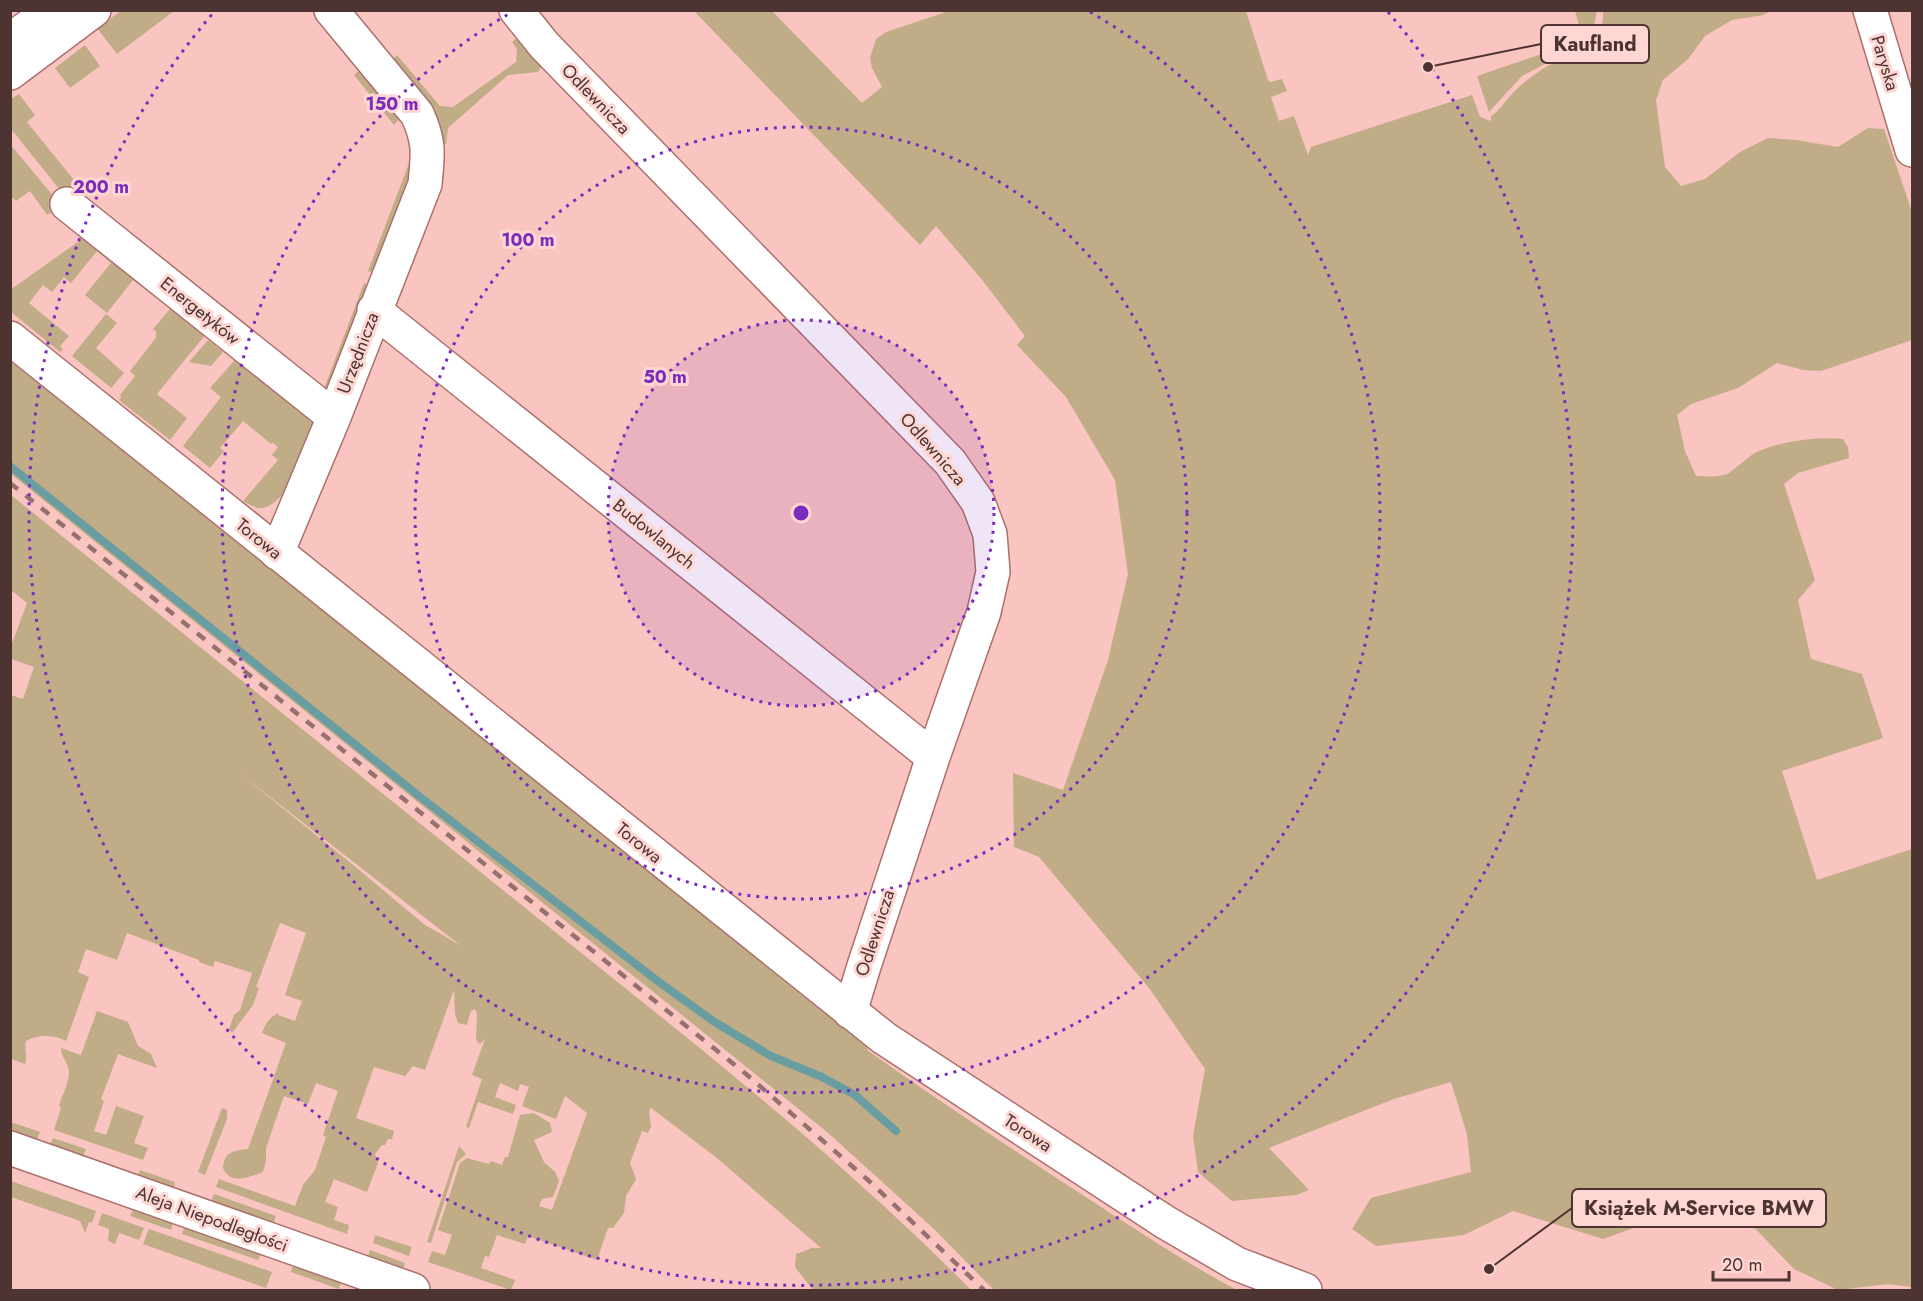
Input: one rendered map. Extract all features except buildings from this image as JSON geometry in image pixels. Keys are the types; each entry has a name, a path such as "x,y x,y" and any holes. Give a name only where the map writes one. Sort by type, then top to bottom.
{"street":[{"path":"10,40 52,10"},
{"path":"10,73 94,10"},
{"name":"Urzędnicza","path":"277,553 334,417 425,184 428,150 426,132 417,114 331,10"},
{"name":"Odlewnicza","path":"516,10 544,45 950,462 978,502 990,534 993,572 984,612 933,757 850,1012"},
{"name":"Paryska","path":"1870,10 1912,150"},
{"name":"Energetyków","path":"67,204 334,417"},
{"name":"Budowlanych","path":"374,310 933,757"},
{"name":"Torowa","path":"10,338 884,1038 1165,1222 1237,1264 1305,1290"},
{"name":"Aleja Niepodległości","path":"10,1148 413,1290"}],"shaded area":[{"path":"121,11 174,11 117,54 97,28"},
{"path":"694,11 772,11 862,103 882,87 872,68 870,58 876,39 886,32 949,11 1246,11 1268,80 1270,82 1282,79 1287,91 1271,97 1279,121 1294,116 1308,155 1311,147 1472,95 1480,117 1491,121 1491,116 1532,77 1546,67 1583,53 1593,46 1601,29 1603,11 1772,11 1763,15 1732,20 1705,36 1688,59 1663,80 1656,100 1665,167 1681,186 1705,179 1740,152 1768,138 1838,147 1868,128 1884,129 1912,212 1912,340 1821,371 1803,370 1777,363 1738,388 1691,404 1677,415 1685,451 1696,476 1725,475 1755,453 1787,443 1832,438 1843,439 1848,447 1849,458 1798,473 1784,484 1815,580 1798,600 1811,659 1862,674 1883,738 1782,771 1817,880 1912,849 1912,1287 1888,1284 1838,1290 1794,1269 1747,1220 1706,1202 1603,1239 1513,1211 1464,1235 1376,1246 1352,1229 1371,1198 1471,1172 1467,1134 1451,1082 1394,1099 1269,1148 1309,1190 1296,1195 1232,1201 1198,1172 1193,1136 1205,1069 1149,988 1039,857 1014,847 1013,773 1063,790 1108,660 1128,574 1115,480 1066,397 1017,345 1025,336 983,281 936,226 920,245"},
{"path":"1575,11 1597,11 1593,31 1586,42 1522,76 1489,112 1477,76 1583,40"},
{"path":"519,36 544,63 538,72 508,75 448,128 446,144 442,143 389,63 397,55 440,106 453,107 516,62 517,49 512,42"},
{"path":"85,45 100,66 70,88 55,68"},
{"path":"362,68 403,115 394,125 354,75"},
{"path":"19,94 35,115 27,122 82,190 69,201 11,129 10,100"},
{"path":"415,138 419,164 377,275 368,271 414,150 407,141"},
{"path":"10,144 64,209 57,209 47,215 30,191 16,201 13,198 11,200"},
{"path":"74,229 156,287 151,294 133,280 107,313 85,295 111,263 97,251 71,283 64,277 52,292 43,285 29,303 69,336 60,346 63,349 60,352 11,312 10,290 82,239"},
{"path":"364,283 372,287 332,387 325,391 319,387 325,386"},
{"path":"176,302 210,329 157,394 187,418 170,440 119,400 120,395 135,376 130,371 156,338 156,331 153,329"},
{"path":"106,314 117,323 96,348 124,373 111,388 72,356"},
{"path":"208,340 223,352 211,366 189,362"},
{"path":"10,353 870,1044 867,1050 1078,1192 1176,1255 1237,1290 994,1290 934,1229 827,1132 11,474"},
{"path":"241,353 319,415 287,501 281,496 264,508 255,507 243,501 278,460 272,455 278,447 272,442 271,444 243,421 220,448 224,451 210,468 183,446 221,397 210,388"},
{"path":"11,495 763,1100 870,1193 971,1290 813,1290 795,1267 796,1254 812,1248 821,1248 717,1158 651,1108 649,1111 651,1127 648,1133 642,1131 630,1163 636,1179 626,1196 624,1213 613,1228 608,1228 597,1260 528,1236 525,1244 497,1235 489,1257 485,1256 481,1268 515,1280 511,1290 428,1262 432,1251 445,1255 452,1235 438,1230 460,1163 467,1158 502,1165 505,1157 508,1157 520,1115 534,1113 550,1123 552,1132 534,1140 544,1162 555,1172 559,1181 553,1197 542,1199 539,1206 552,1210 587,1113 565,1096 556,1119 522,1106 529,1087 520,1084 518,1091 500,1083 495,1097 516,1105 513,1114 478,1102 469,1128 466,1127 482,1079 472,1075 485,1039 480,1044 476,1040 477,1013 475,1009 471,1011 466,1025 458,1023 455,1014 454,990 425,1070 413,1066 405,1076 374,1067 356,1118 394,1131 392,1139 388,1139 375,1154 378,1163 367,1192 334,1179 325,1202 338,1207 334,1220 349,1225 347,1234 216,1187 219,1179 295,1206 303,1185 315,1170 326,1137 323,1135 338,1091 316,1083 308,1104 284,1096 266,1148 263,1172 241,1179 226,1174 223,1168 225,1158 234,1151 248,1149 286,1043 262,1033 263,1029 270,1018 279,1013 278,1015 295,1021 302,1001 285,995 306,933 280,923 256,987 259,988 253,1005 232,1033 229,1029 234,1015 240,1010 252,973 215,961 213,967 127,933 117,960 86,949 78,972 89,977 66,1041 56,1037 36,1037 26,1041 25,1064 11,1059 11,695 23,699 34,667 11,659 11,646 27,603 11,590","holes":["238,772 460,945 425,925"]},
{"path":"97,1011 128,1022 138,1046 151,1054 157,1068 118,1054 101,1099 104,1101 94,1131 106,1135 116,1106 144,1116 134,1143 148,1148 143,1160 54,1130 69,1076 61,1048 81,1055"},
{"path":"222,1108 227,1110 227,1119 205,1175 198,1172"},
{"path":"11,1122 40,1132 37,1139 11,1130"},
{"path":"53,1138 86,1149 83,1156 50,1144"},
{"path":"459,1146 466,1154 457,1162 431,1243 427,1242"},
{"path":"140,1170 175,1182 174,1188 138,1176"},
{"path":"11,1181 96,1211 92,1223 89,1222 85,1233 80,1221 11,1197"},
{"path":"214,1194 276,1216 273,1224 211,1201"},
{"path":"133,1209 173,1223 171,1230 130,1216"},
{"path":"102,1213 144,1228 139,1240 119,1233 115,1244 108,1241 109,1229 98,1225"},
{"path":"184,1228 261,1253 258,1260 182,1234"},
{"path":"149,1229 272,1272 266,1288 143,1244"},
{"path":"375,1235 412,1247 409,1256 373,1243"},
{"path":"370,1250 405,1263 403,1270 368,1257"},
{"path":"293,1266 341,1282 339,1289 291,1272"}],"waterway":[{"path":"10,466 419,796 655,979 713,1021 771,1056 822,1077 855,1095 896,1131"}],"railway":[{"path":"10,483 746,1074 868,1180 984,1290"}],"place":[{"name":"Kaufland","path":"1428,67"},
{"name":"Książek M-Service BMW","path":"1489,1269"}]}
